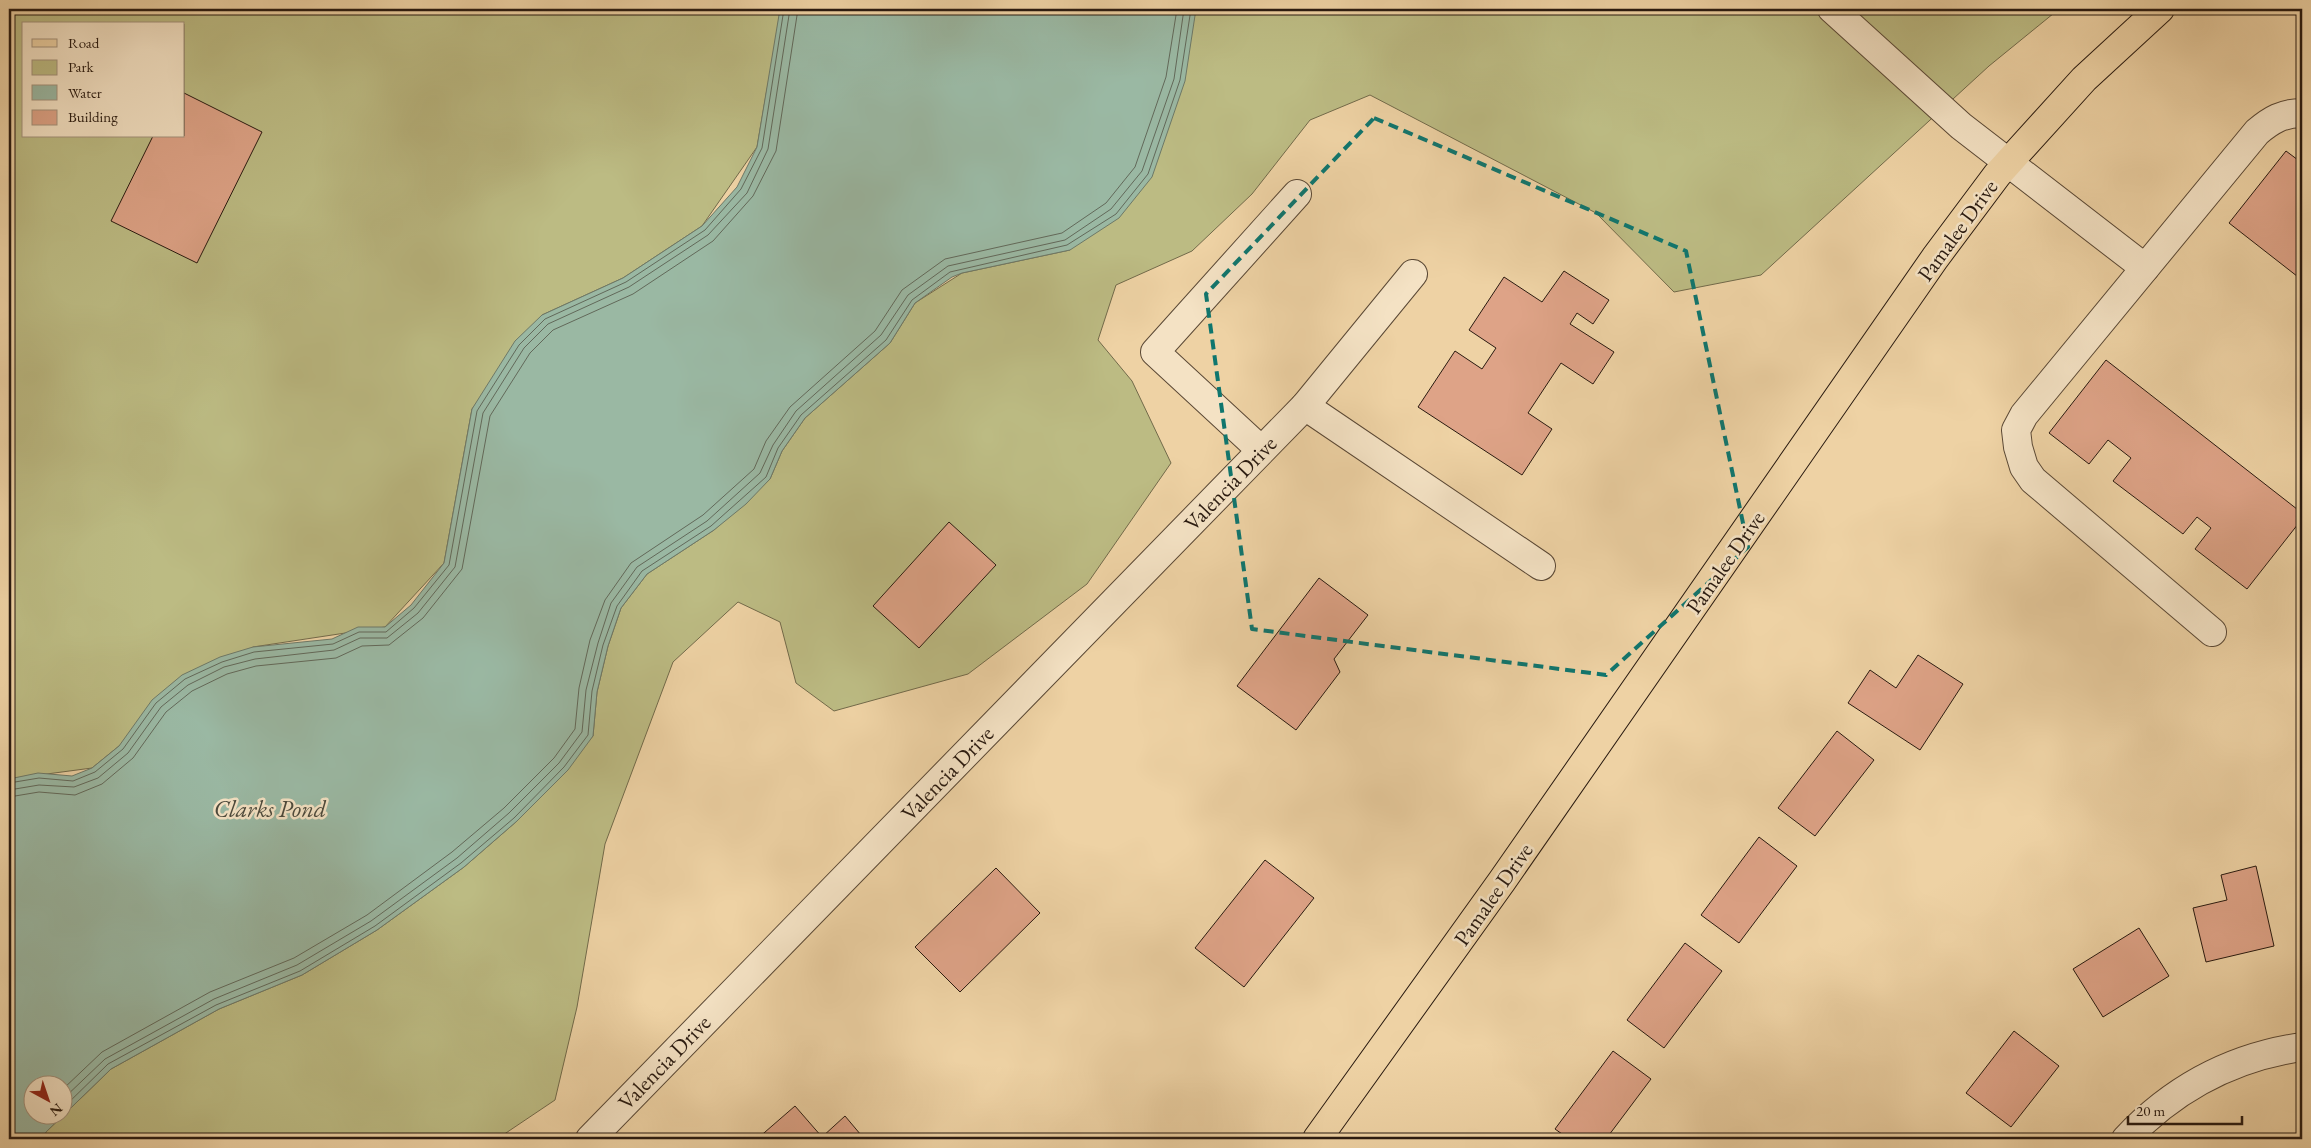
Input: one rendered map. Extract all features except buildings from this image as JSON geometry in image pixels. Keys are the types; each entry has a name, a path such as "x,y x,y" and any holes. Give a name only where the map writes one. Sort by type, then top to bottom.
{"main road":[{"name":"Pamalee Drive","path":"1318,1139 1508,873 1935,258 2007,163 2084,78 2160,9"}],"street":[{"path":"1832,9 1962,126 2007,163 2145,268"},
{"path":"2212,632 2033,480 2024,467 2018,447 2016,430 2024,415 2257,132 2271,120 2287,114 2302,113"},
{"path":"1261,450 1155,352 1297,194"},
{"name":"Valencia Drive","path":"590,1139 1305,406 1413,274"},
{"path":"1305,406 1541,566"},
{"path":"2126,1139 2178,1093 2223,1067 2272,1051 2302,1046"}],"highlighted area":[{"path":"1374,118 1686,251 1748,547 1606,675 1252,629 1206,294"}],"green space":[{"path":"9,9 790,9 767,89 757,147 702,226 623,278 542,315 472,409 444,563 385,627 253,647 92,768 9,779"},
{"path":"1190,9 2059,9 1989,66 1761,275 1674,292 1596,213 1370,95 1310,120 1252,194 1192,251 1116,285 1098,340 1132,381 1171,463 1087,584 968,674 834,711 796,683 780,622 738,602 673,662 605,844 577,1007 555,1100 497,1139 42,1139 52,1126 72,1126 72,1107 111,1069 219,1009 302,975 377,930 464,867 517,821 593,736 597,692 608,646 621,608 647,574 714,530 770,479 782,451 805,418 890,343 915,303 962,273 1070,250"}],"water":[{"name":"Clarks Pond","path":"780,9 1196,9 1185,81 1152,177 1119,218 1070,250 962,273 952,277 915,303 890,343 805,418 782,451 770,479 746,504 714,530 647,574 621,608 608,646 597,692 593,736 568,770 517,821 464,867 377,930 302,975 219,1009 111,1069 72,1107 72,1076 22,1076 22,1126 52,1126 42,1139 9,1139 9,779 38,773 72,776 92,768 119,746 152,700 182,675 220,657 253,647 332,639 358,627 385,627 411,605 444,563 472,409 515,341 542,315 623,278 702,226 737,187 757,147"}]}
